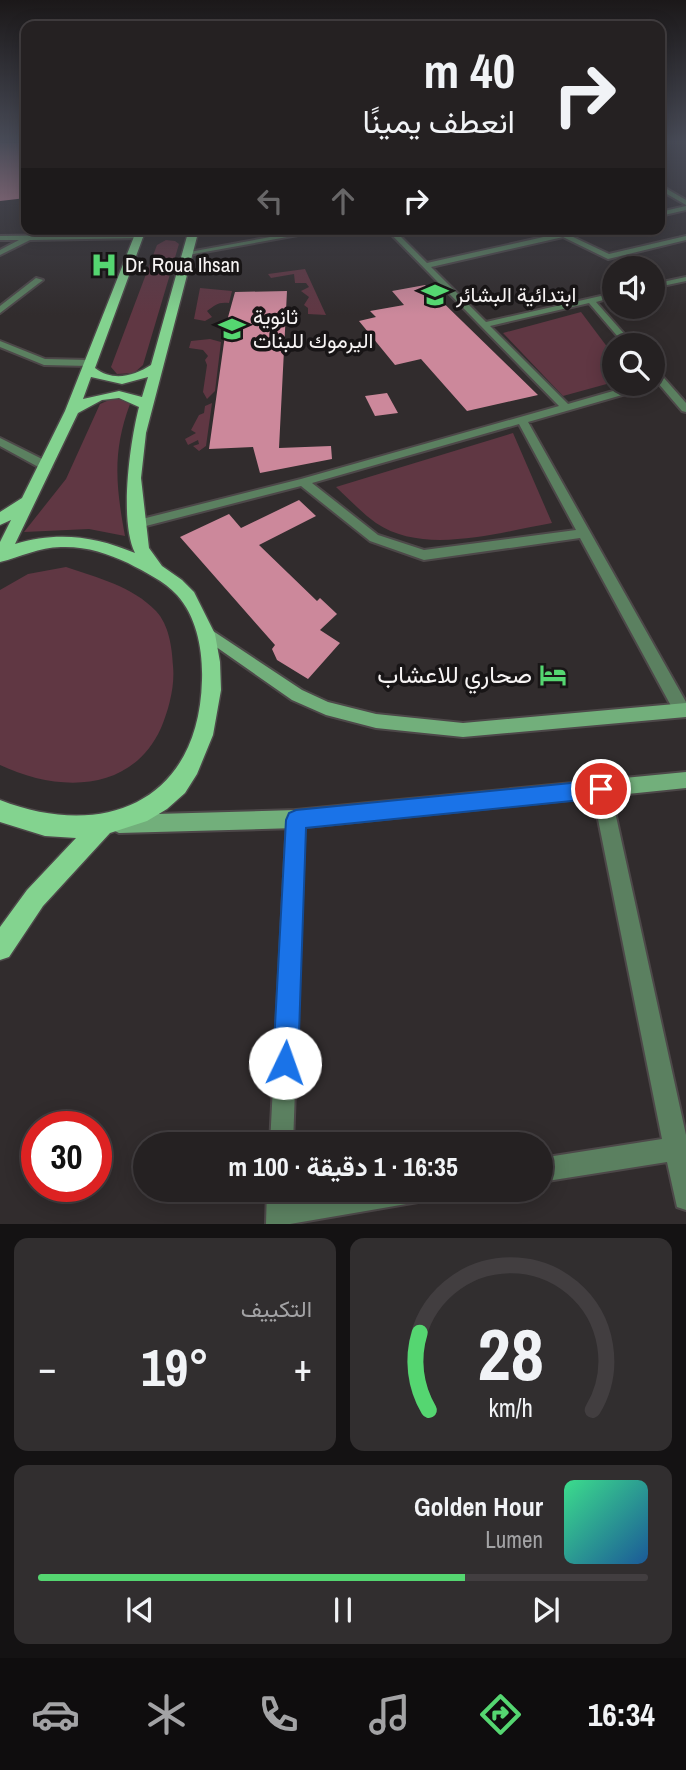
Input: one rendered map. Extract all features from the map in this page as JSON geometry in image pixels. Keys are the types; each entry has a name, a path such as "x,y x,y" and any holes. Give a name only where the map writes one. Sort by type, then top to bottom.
{"main road":[{"path":"0,556 72,411 140,235"},
{"path":"155,569 141,549 138,524 134,478 139,433 192,235"},
{"path":"89,366 99,377 119,380 140,376 156,368"},
{"path":"72,411 89,399 112,395 133,397 146,406"},
{"path":"0,520 32,495"},
{"path":"0,556 20,547 69,539 114,550 155,569 188,596 207,633 213,680 205,730 195,756 178,785 142,814 103,825 58,827 11,817 0,811"},
{"path":"0,948 42,890 103,825"}],"street":[{"path":"665,212 686,205"},
{"path":"0,237 27,239 103,235"},
{"path":"188,253 293,235"},
{"path":"395,235 565,407"},
{"path":"426,266 564,235 608,257 686,238"},
{"path":"0,253 27,239"},
{"path":"0,310 39,279"},
{"path":"665,283 686,279"},
{"path":"484,326 602,298"},
{"path":"591,301 619,333"},
{"path":"0,344 44,362 89,366"},
{"path":"665,390 686,409"},
{"path":"138,524 303,482 605,396"},
{"path":"207,633 297,695 326,708 376,721 463,730 684,710 521,419"},
{"path":"0,442 46,466"},
{"path":"303,482 374,538 424,555 584,533"},
{"path":"103,825 296,820 686,780"},
{"path":"601,789 681,1148 686,1198"},
{"path":"282,1132 296,820"},
{"path":"553,1168 681,1148"},
{"path":"279,1209 330,1202"}],"shaded area":[{"path":"166,240 179,244 143,365 134,373 117,374 111,367 157,245"},
{"path":"305,269 326,315 308,314 308,308 304,305 309,297 301,291 309,287 306,283 295,283 294,274 271,278 268,274"},
{"path":"200,288 232,291 229,303 219,304 207,311 212,317 205,321 194,319"},
{"path":"581,312 602,340 602,385 563,396 503,333"},
{"path":"210,339 221,342 215,391 207,399 203,392 207,365 205,360 208,356 203,350 189,348 191,341"},
{"path":"116,397 128,399 130,404 120,438 117,470 125,536 89,529 24,532 66,479 100,404"},
{"path":"212,403 206,446 199,451 193,446 199,444 198,440 188,445 185,439 196,433 191,430 199,415 204,413 205,406"},
{"path":"513,433 552,523 462,539 416,538 395,533 376,523 336,487"},
{"path":"66,567 114,584 147,602 156,611 169,637 173,674 169,705 161,728 148,750 131,765 112,776 68,783 22,774 0,765 0,590 28,574"}],"building":[{"path":"425,285 538,395 467,411 421,359 395,365 359,321 376,317 370,311 404,305 392,291"},
{"path":"287,291 279,448 331,446 332,459 260,473 253,447 209,449 227,321 235,292"},
{"path":"387,393 398,413 375,416 365,396"},
{"path":"299,500 316,516 259,545 317,601 320,598 337,614 320,630 340,643 308,679 277,660 272,649 275,645 180,537 229,514 241,528"}],"place":[{"name":"Dr. Roua Ihsan","path":"104,265"},
{"name":"ابتدائية البشائر","path":"435,295"},
{"name":"ثانوية اليرموك للبنات","path":"232,329"},
{"name":"صحاري للاعشاب","path":"553,675"}],"route":[{"path":"285,1063 296,820 601,789"}]}
